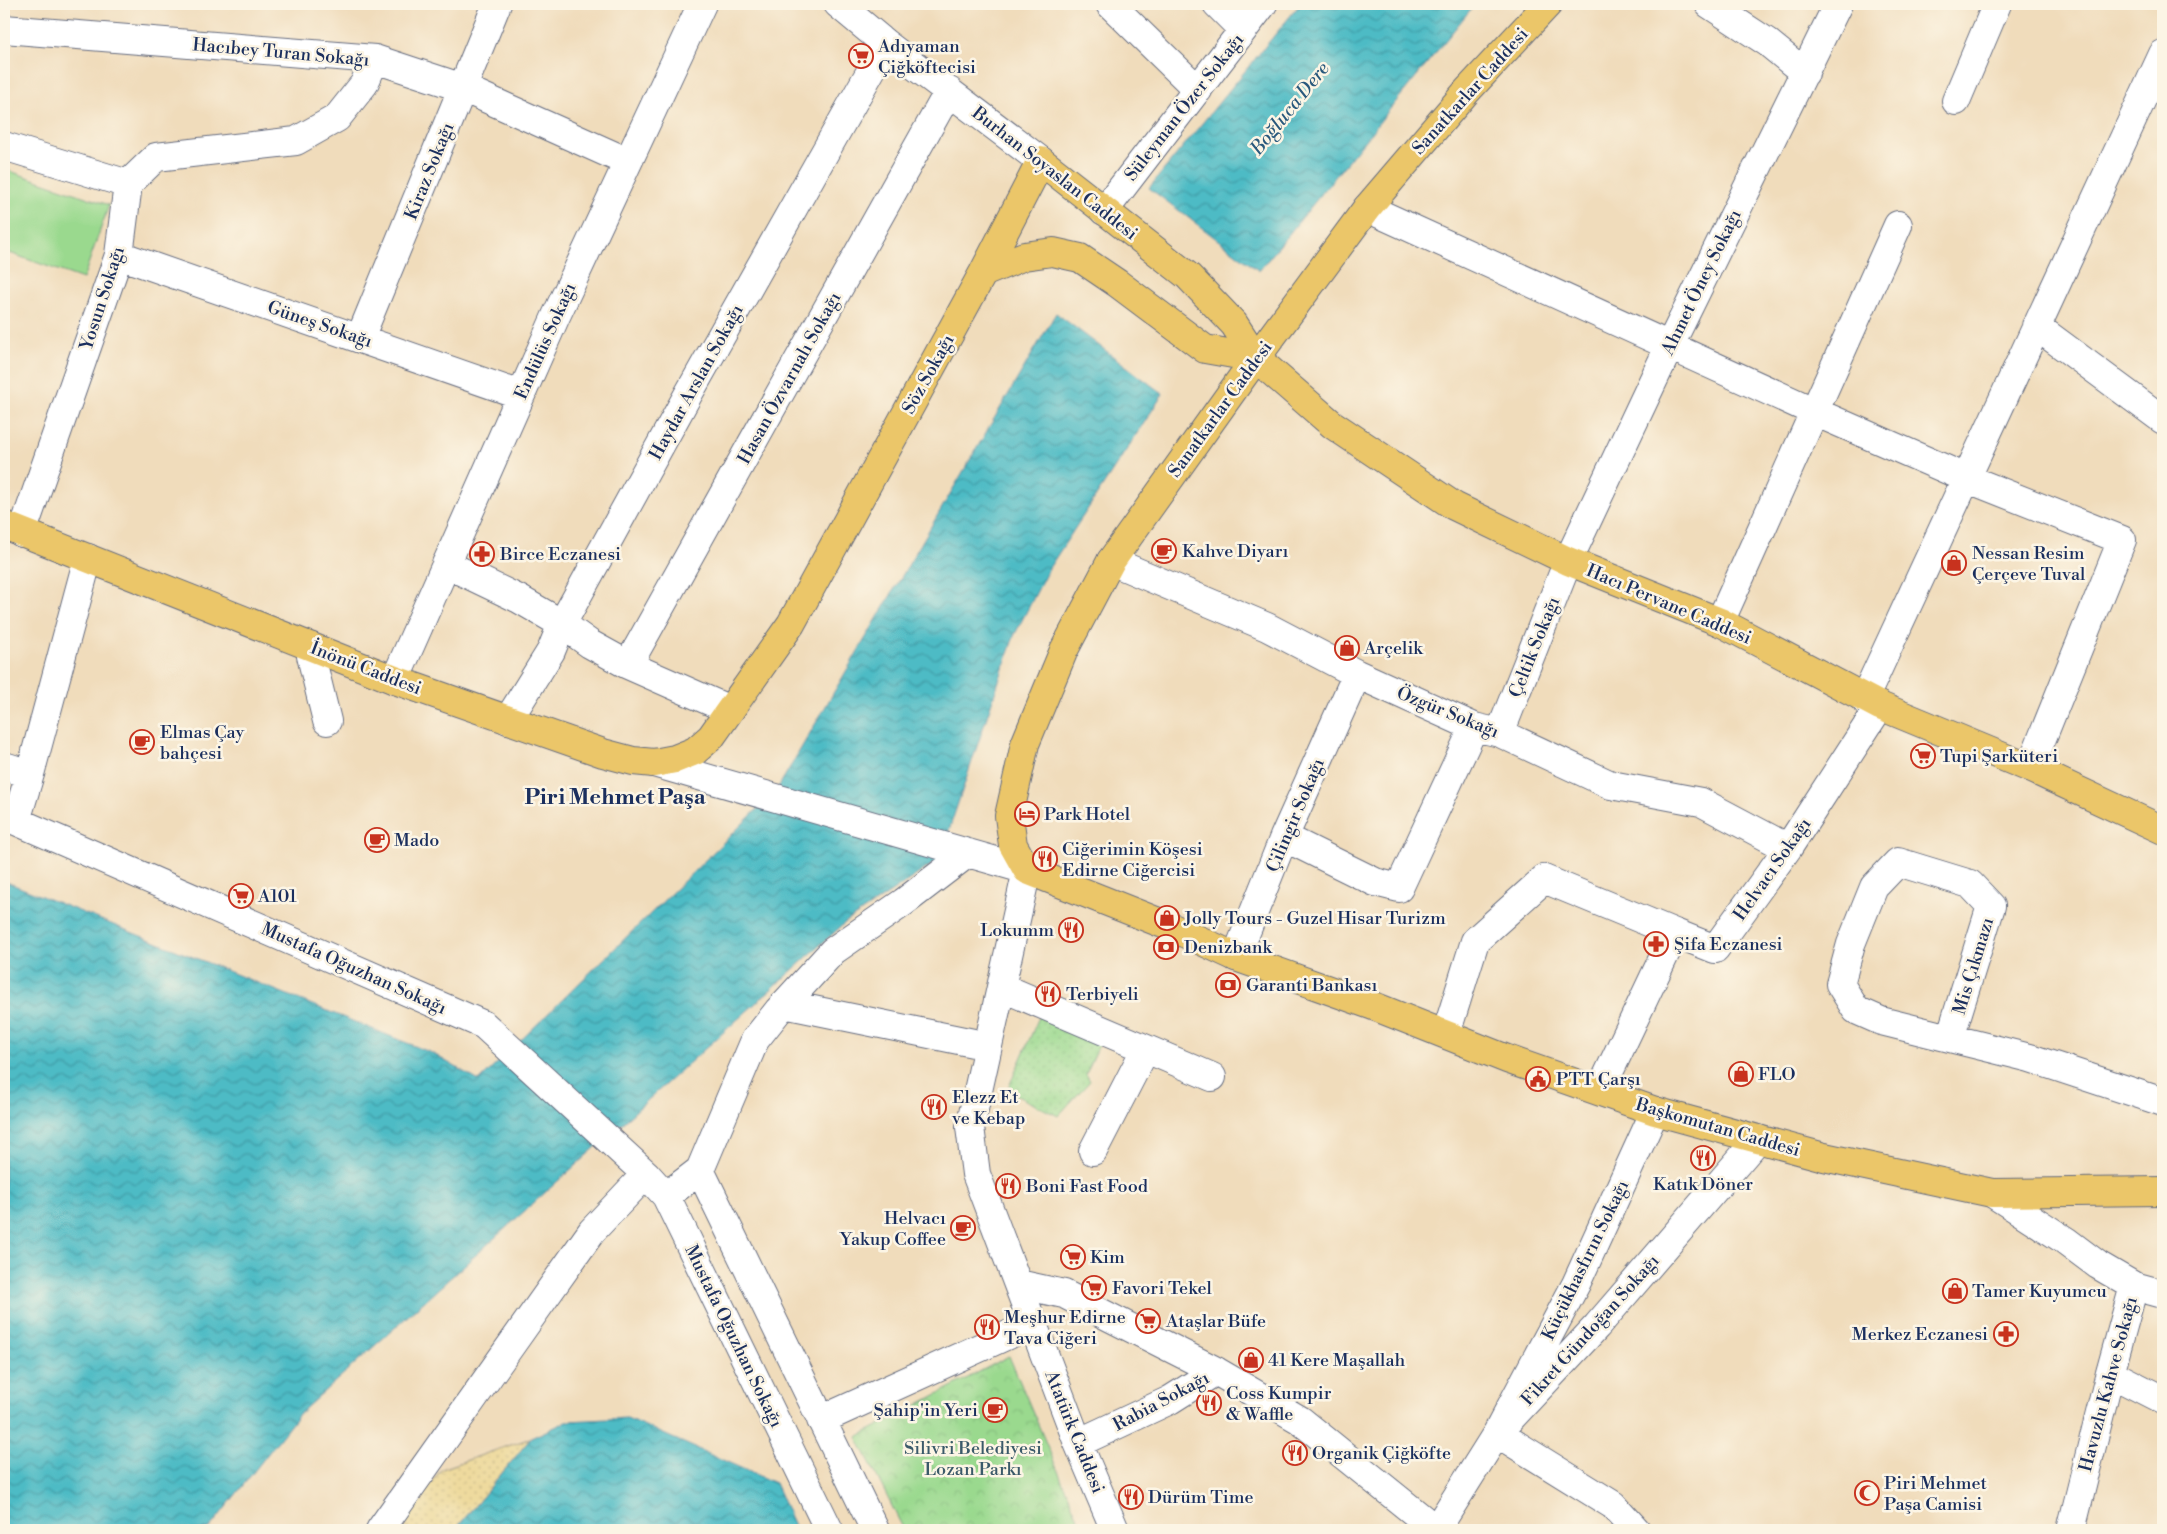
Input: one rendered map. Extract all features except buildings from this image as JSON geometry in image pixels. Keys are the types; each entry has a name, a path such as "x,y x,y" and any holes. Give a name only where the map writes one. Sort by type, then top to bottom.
{"main road":[{"name":"Sanatkarlar Caddesi","path":"1027,870 1013,845 1010,816 1025,744 1064,650 1111,561 1256,358 1367,208 1467,91 1548,4"},
{"name":"Burhan Soyaslan Caddesi","path":"1041,161 1188,276 1234,324 1256,358"},
{"name":"Söz Sokağı","path":"711,737 791,624 983,273 1041,161"},
{"path":"983,273 1024,256 1053,252 1080,258 1118,282 1205,349 1256,358"},
{"name":"Hacı Pervane Caddesi","path":"1256,358 1333,425 1454,506 1568,561 1720,622 1872,703 2030,768 2163,830"},
{"name":"İnönü Caddesi","path":"10,528 395,680 603,753 633,761 654,763 674,760 695,751 711,737"},
{"name":"Başkomutan Caddesi","path":"1027,870 1171,927 1236,957 1371,1005 1507,1059 1655,1111 1824,1157 1992,1193 2163,1191"}],"street":[{"name":"Kiraz Sokağı","path":"360,338 497,4"},
{"name":"Endülüs Sokağı","path":"395,680 521,395 702,4"},
{"name":"Burhan Soyaslan Caddesi","path":"838,4 886,44 1041,161"},
{"path":"1110,4 1198,90"},
{"path":"1217,4 1243,30"},
{"name":"Süleyman Özer Sokağı","path":"1104,211 1263,4"},
{"path":"1709,4 1767,42 1805,73"},
{"name":"Ahmet Öney Sokağı","path":"1568,561 1670,345 1838,4"},
{"path":"1956,101 1997,4"},
{"name":"Hacıbey Turan Sokağı","path":"4,29 375,59 463,88 628,162"},
{"name":"Haydar Arslan Sokağı","path":"508,720 551,651 562,624 694,384 886,44"},
{"name":"Helvacı Sokağı","path":"1675,933 1715,949 1788,848 1872,703 1966,478 2163,54"},
{"path":"4,146 128,184 156,157 296,141 337,118 364,84 375,59"},
{"name":"Hasan Özvarnalı Sokağı","path":"628,664 949,91"},
{"name":"Yosun Sokağı","path":"10,528 118,255 128,184"},
{"path":"1367,208 1815,412 1966,478 2122,540 2030,768"},
{"path":"1720,622 1898,225"},
{"name":"Güneş Sokağı","path":"118,255 521,395"},
{"path":"2036,326 2163,420"},
{"path":"10,819 30,774 88,558"},
{"name":"Özgür Sokağı","path":"1111,561 1267,627 1357,674 1610,785 1701,802 1788,848"},
{"name":"Çeltik Sokağı","path":"1284,837 1374,882 1399,888 1487,730 1568,561"},
{"path":"446,564 519,600 562,624 590,644 628,664 730,710"},
{"path":"311,647 311,656 327,721"},
{"name":"Çilingir Sokağı","path":"1236,957 1284,837 1357,674"},
{"name":"Başkomutan Caddesi","path":"654,763 1027,870"},
{"path":"4,766 30,774"},
{"name":"Mustafa Oğuzhan Sokağı","path":"10,819 484,1025 646,1174 666,1196 829,1530"},
{"path":"666,1196 700,1170 756,1040 784,1004 833,951 904,902 961,851"},
{"name":"Mis Çıkmazı","path":"1950,1038 1992,906 1970,884 1898,862 1874,887 1851,944 1840,984 1856,1010 1881,1021 2030,1058 2163,1102"},
{"name":"Atatürk Caddesi","path":"1027,870 970,1127 976,1174 1078,1443 1115,1530"},
{"path":"1446,1034 1475,941 1544,878 1675,933 1600,1091"},
{"path":"1001,987 1212,1077"},
{"path":"784,1004 988,1046"},
{"path":"1092,1151 1145,1050"},
{"name":"Küçükhasfırın Sokağı","path":"1497,1434 1576,1284 1655,1111"},
{"name":"Fikret Gündoğan Sokağı","path":"1433,1530 1450,1511 1497,1434 1597,1326 1758,1139"},
{"path":"700,1170 875,1530"},
{"path":"380,1530 592,1231 646,1174"},
{"name":"Havuzlu Kahve Sokağı","path":"1992,1193 2066,1241 2098,1265 2134,1286 2071,1530"},
{"path":"1018,1284 1064,1294 1216,1371 1300,1420 1433,1530"},
{"path":"2134,1286 2163,1294"},
{"path":"821,1420 1032,1324"},
{"name":"Rabia Sokağı","path":"1078,1443 1170,1400 1216,1371"},
{"path":"2110,1373 2163,1400"},
{"path":"1497,1434 1613,1506 1636,1530"}],"green space":[{"path":"4,169 109,205 83,279 4,251"},
{"path":"1042,1010 1104,1034 1086,1074 1090,1081 1058,1116 1007,1091"},
{"name":"Silivri Belediyesi Lozan Parkı","path":"1009,1356 1083,1530 904,1530 857,1437"}],"sand":[{"path":"531,1438 455,1530 392,1530 442,1469"}],"water":[{"name":"Boğluca Dere","path":"1300,4 1475,4 1259,271 1149,188"},
{"path":"1056,313 1163,394 1049,568 1014,636 939,860 846,922 299,1414 208,1530 4,1530 4,881 432,1053 479,1081 776,791"},
{"path":"627,1418 775,1483 796,1530 455,1530 531,1438 568,1421"}],"place":[{"name":"Adıyaman Çiğköftecisi","path":"861,56"},
{"name":"Kahve Diyarı","path":"1164,551"},
{"name":"Birce Eczanesi","path":"482,554"},
{"name":"Nessan Resim Çerçeve Tuval","path":"1954,563"},
{"name":"Arçelik","path":"1347,648"},
{"name":"Elmas Çay bahçesi","path":"142,742"},
{"name":"Tupi Şarküteri","path":"1923,756"},
{"name":"Park Hotel","path":"1027,814"},
{"name":"Mado","path":"377,840"},
{"name":"Ciğerimin Köşesi Edirne Ciğercisi","path":"1045,859"},
{"name":"A101","path":"241,896"},
{"name":"Jolly Tours - Guzel Hisar Turizm","path":"1167,918"},
{"name":"Lokumm","path":"1071,930"},
{"name":"Şifa Eczanesi","path":"1656,944"},
{"name":"Denizbank","path":"1166,947"},
{"name":"Garanti Bankası","path":"1228,985"},
{"name":"Terbiyeli","path":"1048,994"},
{"name":"FLO","path":"1741,1074"},
{"name":"PTT Çarşı","path":"1538,1079"},
{"name":"Elezz Et ve Kebap","path":"934,1107"},
{"name":"Katık Döner","path":"1703,1158"},
{"name":"Boni Fast Food","path":"1008,1186"},
{"name":"Helvacı Yakup Coffee","path":"963,1228"},
{"name":"Kim","path":"1073,1257"},
{"name":"Favori Tekel","path":"1094,1288"},
{"name":"Tamer Kuyumcu","path":"1955,1291"},
{"name":"Ataşlar Büfe","path":"1148,1321"},
{"name":"Meşhur Edirne Tava Ciğeri","path":"987,1327"},
{"name":"Merkez Eczanesi","path":"2006,1334"},
{"name":"41 Kere Maşallah","path":"1251,1360"},
{"name":"Coss Kumpir & Waffle","path":"1209,1403"},
{"name":"Şahip'in Yeri","path":"995,1410"},
{"name":"Organik Çiğköfte","path":"1295,1453"},
{"name":"Piri Mehmet Paşa Camisi","path":"1867,1493"},
{"name":"Dürüm Time","path":"1131,1497"}],"district":[{"name":"Piri Mehmet Paşa","path":"615,796"}]}
